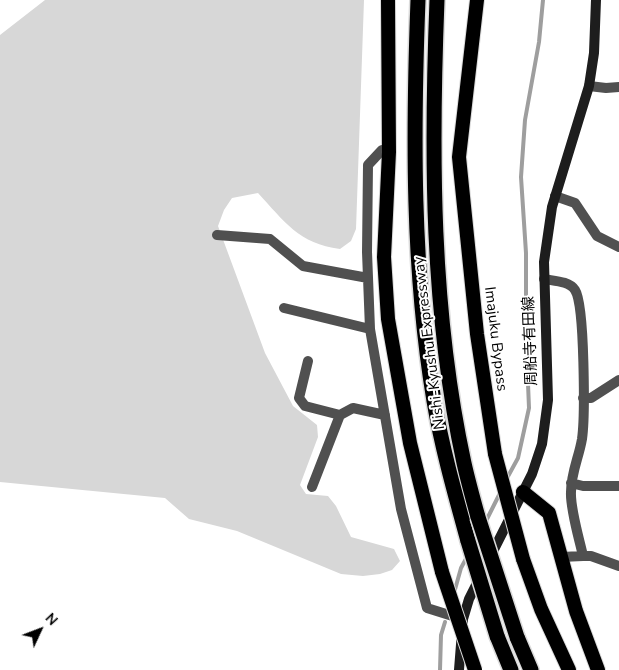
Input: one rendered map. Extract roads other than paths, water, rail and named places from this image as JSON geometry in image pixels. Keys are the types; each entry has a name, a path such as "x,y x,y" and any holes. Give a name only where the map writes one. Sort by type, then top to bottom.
{"highway":[{"path":"388,0 389,152 384,257 388,319 410,443 442,572 475,670"},
{"name":"Nishi-Kyushu Expressway","path":"418,0 416,59 417,226 422,312 433,391 448,468 496,636 510,670"},
{"name":"Nishi-Kyushu Expressway","path":"437,0 434,147 436,224 441,309 452,397 464,464 478,517 517,637 532,670"},
{"name":"Imajuku Bypass","path":"477,0 459,157 477,334 495,454 523,559 541,609 569,670"},
{"path":"524,492 532,497 548,513 576,611 598,670"}],"main road":[{"name":"周船寺有田線","path":"458,670 463,619 469,599 524,492 542,444 548,400 544,262 552,207 589,86 595,44 596,0"}],"street":[{"path":"589,86 619,87"},
{"path":"389,152 382,150 368,165 367,208 370,329 401,509 427,608 463,619"},
{"path":"555,196 575,203 597,236 619,247"},
{"path":"217,235 270,239 303,266 368,278"},
{"path":"544,280 563,282 575,290 581,306 582,439 570,494 583,556"},
{"path":"284,308 370,329"},
{"path":"308,362 299,398 305,406 340,415"},
{"path":"583,398 591,398 619,380"},
{"path":"312,487 340,415 353,408 385,415"},
{"path":"572,483 583,486 619,486"},
{"path":"562,557 591,556 619,566"}],"waterway":[{"path":"506,480 518,458 529,408 526,335 526,253 521,177 525,120 539,42 543,0"},
{"path":"485,523 501,491"},
{"path":"454,593 461,568 468,555"},
{"path":"440,670 441,635 445,622"}]}
